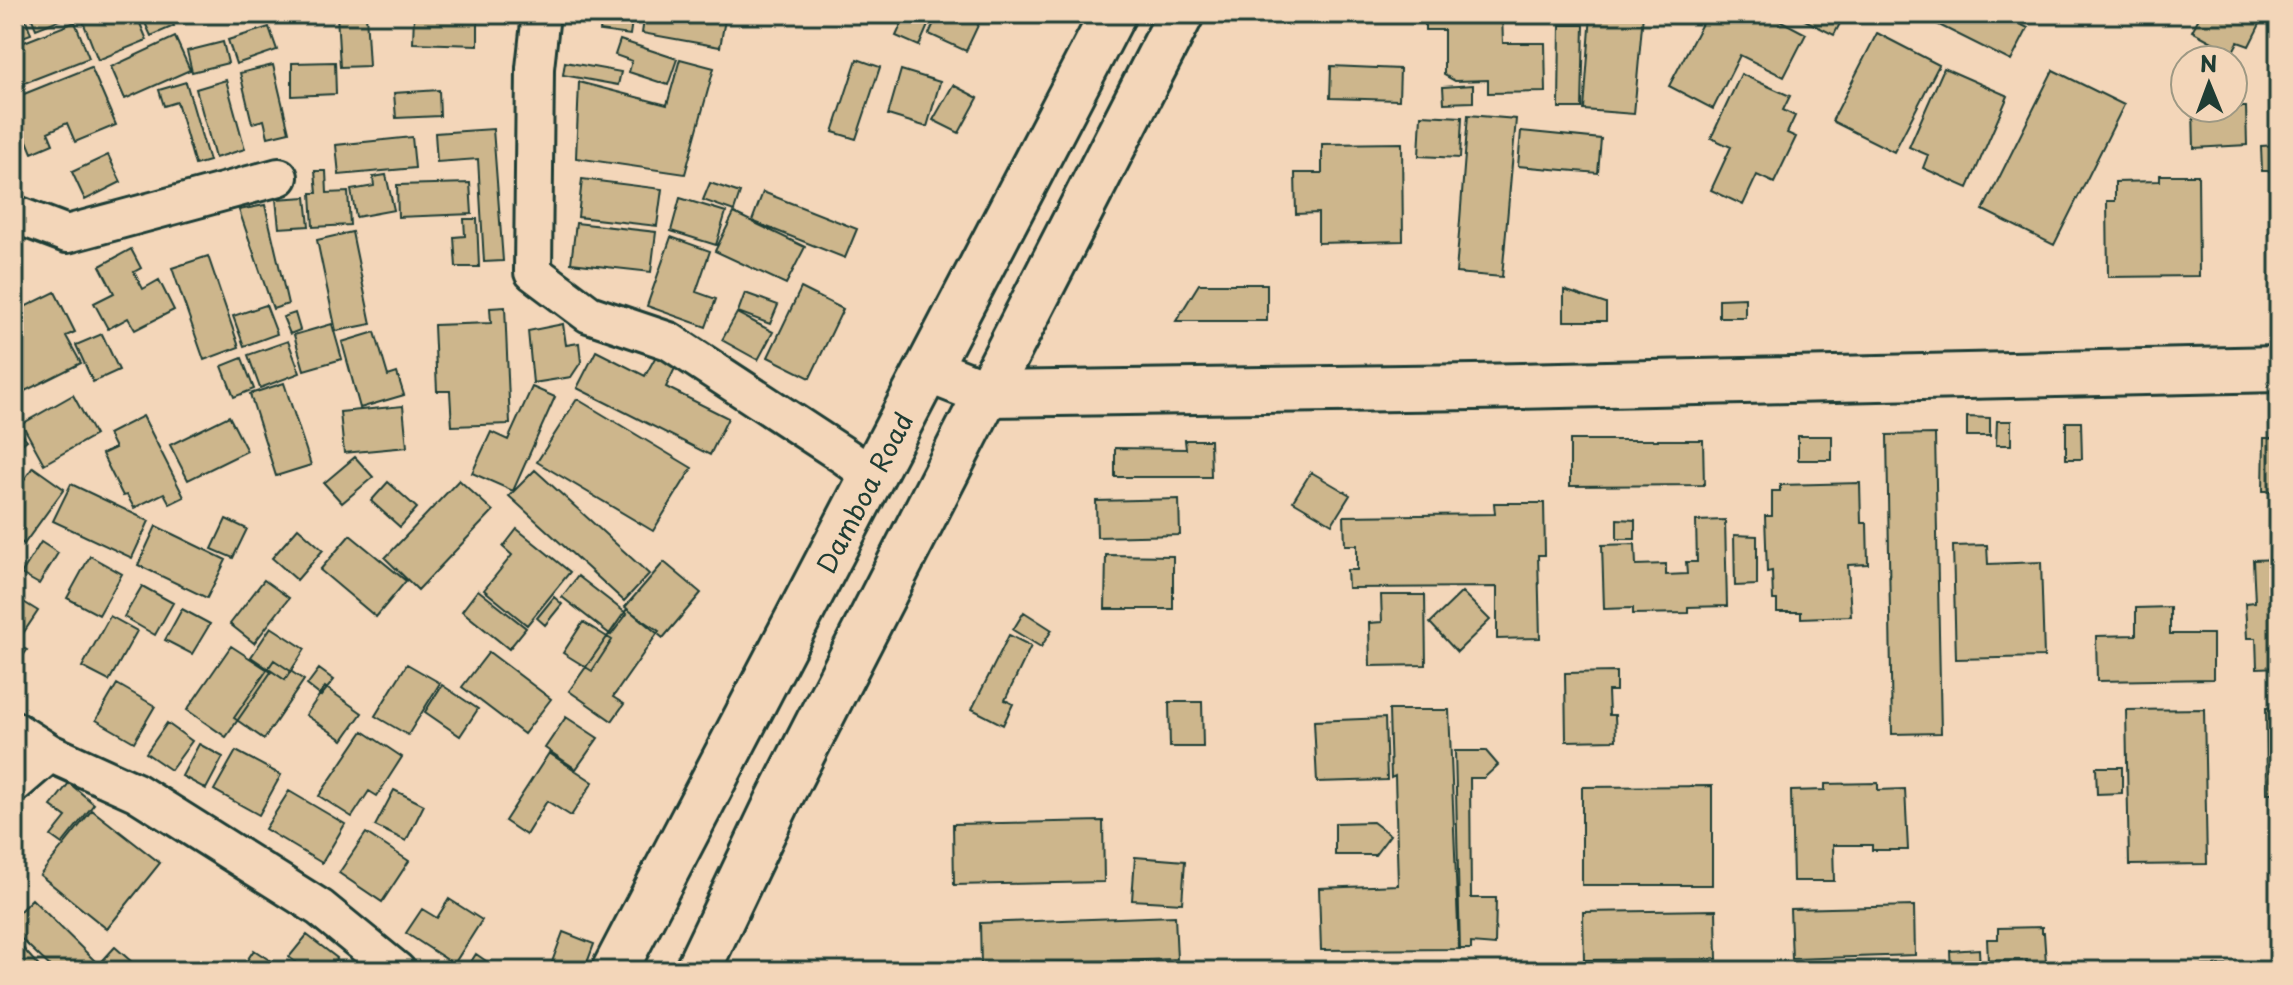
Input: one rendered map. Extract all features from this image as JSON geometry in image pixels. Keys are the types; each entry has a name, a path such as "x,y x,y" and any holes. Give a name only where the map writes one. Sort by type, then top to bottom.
{"main road":[{"name":"Damboa Road","path":"614,971 1113,14"},
{"path":"697,971 777,803 1181,14"},
{"path":"928,370 989,394 2279,369"}],"street":[{"path":"541,14 535,68 533,272 589,314 669,341 871,476"},
{"path":"14,214 67,234 279,177"},
{"path":"14,730 50,753 136,792 320,908 397,971"},
{"path":"14,784 50,753"}],"building":[{"path":"14,14 24,14 31,34 14,40"},
{"path":"30,14 74,14 36,29"},
{"path":"94,14 136,14 147,40 98,60 82,19"},
{"path":"141,14 168,14 174,26 151,36"},
{"path":"337,14 366,14 369,66 340,67"},
{"path":"414,14 478,15 478,45 413,43"},
{"path":"587,14 633,14 630,35 600,31 602,18"},
{"path":"645,14 726,14 720,47 642,33"},
{"path":"906,14 933,14 919,46 896,36"},
{"path":"938,14 970,14 981,19 966,51 929,34"},
{"path":"1425,14 1502,14 1503,43 1545,43 1546,92 1488,93 1488,80 1455,81 1444,75 1444,30 1425,30"},
{"path":"1591,14 1643,14 1634,114 1584,110"},
{"path":"1707,14 1768,14 1806,34 1784,77 1740,55 1713,109 1669,86"},
{"path":"1793,14 1845,14 1834,35"},
{"path":"1932,14 2000,14 2028,28 2011,61 1929,20"},
{"path":"2201,14 2253,14 2251,17 2261,22 2249,46 2238,42 2216,44 2192,31"},
{"path":"75,22 89,58 14,87 14,46"},
{"path":"1560,25 1584,25 1582,108 1559,108"},
{"path":"269,27 277,50 236,64 228,40"},
{"path":"1877,33 1939,65 1894,152 1832,121"},
{"path":"175,37 190,70 125,99 111,67"},
{"path":"620,40 677,59 668,85 629,72 632,61 615,55"},
{"path":"223,42 228,63 192,72 187,51"},
{"path":"680,59 714,68 685,174 576,158 579,82 667,105"},
{"path":"857,59 880,67 856,139 833,132"},
{"path":"335,62 336,94 292,96 292,63"},
{"path":"565,62 621,72 618,85 563,75"},
{"path":"2277,63 2279,171 2262,171 2261,146 2278,145"},
{"path":"273,65 289,132 268,137 264,120 252,123 240,73"},
{"path":"1331,66 1400,69 1399,100 1330,98"},
{"path":"91,67 116,125 75,142 67,123 48,132 53,144 32,153 14,109 14,98"},
{"path":"1944,68 2008,96 1968,188 1923,168 1928,155 1909,147"},
{"path":"901,70 940,82 927,127 888,115"},
{"path":"2053,70 2124,105 2054,245 1983,210"},
{"path":"1741,74 1790,96 1783,110 1795,116 1787,133 1796,137 1774,183 1757,175 1743,205 1711,190 1731,147 1711,138"},
{"path":"226,80 245,149 215,158 196,89"},
{"path":"186,82 209,161 195,165 177,102 164,106 159,90"},
{"path":"953,85 978,98 959,133 933,120"},
{"path":"1473,85 1473,102 1444,103 1443,87"},
{"path":"439,90 440,116 396,118 394,93"},
{"path":"1421,115 1462,117 1460,158 1419,156"},
{"path":"1468,115 1516,119 1502,277 1456,273"},
{"path":"2193,124 2246,124 2247,145 2194,148"},
{"path":"493,129 503,261 484,262 478,159 437,162 435,133"},
{"path":"1521,131 1601,139 1598,173 1518,166"},
{"path":"412,137 415,168 339,175 336,145"},
{"path":"1402,143 1403,241 1318,243 1318,213 1296,214 1295,173 1322,173 1322,144"},
{"path":"108,155 121,182 85,200 72,172"},
{"path":"315,171 326,171 327,193 348,192 350,225 313,227 311,193 317,193"},
{"path":"386,175 394,210 356,217 351,190 374,186 373,177"},
{"path":"2160,175 2198,175 2199,276 2108,277 2107,201 2115,201 2115,182 2160,181"},
{"path":"582,179 662,189 657,226 578,217"},
{"path":"470,183 472,214 398,217 397,185"},
{"path":"710,183 740,193 734,211 703,200"},
{"path":"763,192 857,229 845,258 752,221"},
{"path":"306,197 309,226 279,228 276,199"},
{"path":"680,198 726,212 716,245 671,231"},
{"path":"265,205 288,304 273,309 239,210"},
{"path":"734,213 805,247 786,284 715,251"},
{"path":"464,219 477,219 479,267 456,267 454,237 465,236"},
{"path":"576,223 656,232 651,272 571,263"},
{"path":"352,232 371,324 336,331 317,240"},
{"path":"671,237 710,251 696,292 716,299 706,327 647,306"},
{"path":"131,249 141,268 134,272 143,289 159,280 174,310 135,330 128,318 108,329 94,303 114,293 100,266"},
{"path":"208,256 239,347 204,360 172,268"},
{"path":"1199,284 1267,284 1267,321 1176,321"},
{"path":"801,288 843,309 810,378 768,357"},
{"path":"1564,290 1606,304 1606,321 1564,321"},
{"path":"55,292 75,332 66,336 81,363 25,391 14,368 14,312"},
{"path":"745,293 778,305 770,324 738,312"},
{"path":"1745,298 1745,317 1719,317 1719,299"},
{"path":"266,305 277,334 244,346 233,316"},
{"path":"505,307 510,424 452,426 450,391 437,391 434,325 491,323 490,308"},
{"path":"295,313 300,330 290,334 283,317"},
{"path":"737,313 773,332 758,360 722,340"},
{"path":"332,324 342,359 304,370 294,335"},
{"path":"563,324 566,345 579,343 581,362 571,377 533,383 528,331"},
{"path":"375,332 388,376 397,373 404,395 360,408 342,342"},
{"path":"102,334 119,370 93,382 76,345"},
{"path":"288,341 300,373 260,388 248,355"},
{"path":"596,351 645,376 656,356 676,366 666,387 728,418 710,455 577,388"},
{"path":"242,358 254,389 234,397 222,366"},
{"path":"284,383 311,465 276,476 250,394"},
{"path":"532,387 555,397 513,491 472,473 491,432 508,440"},
{"path":"73,395 95,435 44,464 22,424"},
{"path":"577,399 692,468 653,531 537,462"},
{"path":"403,406 407,447 344,453 340,412"},
{"path":"143,416 184,497 170,504 164,493 134,508 127,495 123,496 102,454 115,448 108,434"},
{"path":"229,416 247,451 188,480 170,445"},
{"path":"1967,417 1990,418 1990,436 1967,436"},
{"path":"1997,421 2011,421 2011,445 1996,445"},
{"path":"2066,422 2081,422 2082,459 2066,459"},
{"path":"14,427 27,440 14,450"},
{"path":"1935,434 1941,733 1892,734 1887,435"},
{"path":"1798,436 1832,436 1832,460 1798,460"},
{"path":"2264,438 2279,438 2279,491 2263,491"},
{"path":"1185,440 1210,440 1211,477 1115,477 1115,448 1186,449"},
{"path":"1570,440 1703,440 1704,485 1570,486"},
{"path":"355,457 373,477 342,503 324,483"},
{"path":"33,467 64,489 24,544 14,537 14,494"},
{"path":"535,470 649,574 624,601 509,496"},
{"path":"1311,472 1350,495 1332,524 1293,501"},
{"path":"459,480 493,511 418,590 385,558"},
{"path":"388,482 417,508 400,527 371,501"},
{"path":"1860,483 1861,523 1867,523 1868,564 1848,565 1851,616 1801,618 1801,612 1777,612 1777,600 1773,600 1772,571 1767,572 1765,516 1772,516 1772,491 1780,491 1780,485"},
{"path":"71,484 149,521 132,558 53,521"},
{"path":"1179,499 1180,535 1097,537 1096,501"},
{"path":"1494,503 1544,503 1545,555 1538,555 1540,638 1497,639 1497,587 1348,588 1347,570 1357,570 1357,545 1345,545 1344,516 1495,514"},
{"path":"226,519 247,529 233,558 212,549"},
{"path":"1617,519 1635,520 1635,539 1617,539"},
{"path":"1725,520 1727,606 1688,607 1688,613 1633,614 1633,608 1604,609 1602,545 1635,544 1636,565 1666,564 1666,575 1687,574 1686,562 1697,562 1696,521"},
{"path":"156,526 226,560 207,598 138,565"},
{"path":"298,528 323,550 297,580 272,558"},
{"path":"517,529 570,572 527,625 484,590 512,555 503,547"},
{"path":"350,535 406,581 376,617 320,570"},
{"path":"1734,535 1757,536 1757,585 1735,586"},
{"path":"41,542 58,553 39,584 21,574"},
{"path":"1987,545 1988,564 2041,562 2044,657 1956,659 1953,546"},
{"path":"1106,555 1173,556 1173,609 1105,609"},
{"path":"90,556 122,574 99,615 67,598"},
{"path":"2279,559 2279,667 2257,668 2256,638 2247,638 2245,603 2255,602 2253,560"},
{"path":"664,562 701,593 663,638 625,607"},
{"path":"578,576 627,614 611,635 562,597"},
{"path":"264,580 289,598 254,643 230,624"},
{"path":"142,586 173,603 155,635 124,617"},
{"path":"478,590 526,628 509,649 462,611"},
{"path":"1462,592 1490,620 1457,652 1430,623"},
{"path":"1381,595 1425,595 1426,665 1370,666 1369,623 1382,622"},
{"path":"14,596 38,611 16,644 27,650 14,669"},
{"path":"554,597 562,604 545,625 537,618"},
{"path":"2170,607 2170,634 2213,634 2213,679 2097,681 2096,636 2136,635 2136,608"},
{"path":"182,609 210,624 192,654 165,640"},
{"path":"627,609 659,631 613,697 624,704 612,721 569,691"},
{"path":"1024,612 1052,630 1041,647 1013,630"},
{"path":"110,616 137,631 109,681 82,667"},
{"path":"583,622 612,640 592,671 563,653"},
{"path":"271,627 305,649 285,680 251,657"},
{"path":"1009,635 1031,646 1005,700 1013,704 1003,725 972,709"},
{"path":"231,646 271,672 226,737 187,710"},
{"path":"489,652 551,699 524,734 462,687"},
{"path":"274,660 304,680 264,739 234,718"},
{"path":"407,664 440,683 408,735 375,716"},
{"path":"319,669 334,680 321,696 307,685"},
{"path":"1616,672 1616,691 1608,691 1609,715 1615,715 1616,740 1566,741 1565,673"},
{"path":"117,684 155,706 134,742 96,720"},
{"path":"442,685 478,709 460,736 425,712"},
{"path":"325,687 362,713 343,740 306,715"},
{"path":"1169,702 1202,702 1203,747 1170,747"},
{"path":"2279,707 2279,793 2267,793 2266,708"},
{"path":"2204,709 2207,864 2129,865 2126,710"},
{"path":"1389,710 1449,710 1459,949 1321,950 1319,888 1398,885 1395,776 1391,778"},
{"path":"566,717 598,738 576,769 545,748"},
{"path":"1385,718 1387,780 1317,782 1314,721"},
{"path":"167,723 192,741 171,770 146,753"},
{"path":"363,731 402,757 377,796 369,791 352,817 319,796"},
{"path":"199,744 223,757 206,789 182,776"},
{"path":"236,751 281,775 259,815 214,790"},
{"path":"1455,751 1486,751 1498,765 1484,778 1470,778 1471,898 1496,898 1495,945 1471,943 1471,949 1460,949"},
{"path":"549,753 593,782 571,816 547,801 526,835 505,821"},
{"path":"2096,767 2122,767 2122,793 2097,794"},
{"path":"69,783 94,804 62,844 51,836 66,817 51,806"},
{"path":"1878,783 1878,790 1905,789 1908,850 1872,850 1872,845 1833,845 1834,881 1793,881 1791,791 1825,790 1825,784"},
{"path":"1712,786 1712,885 1582,885 1582,787"},
{"path":"394,790 424,805 406,841 375,826"},
{"path":"289,791 345,824 322,863 265,829"},
{"path":"92,810 160,863 107,929 40,875"},
{"path":"1103,821 1104,882 954,885 953,824"},
{"path":"1373,822 1390,835 1375,855 1335,855 1335,823"},
{"path":"366,833 409,861 382,902 339,873"},
{"path":"1135,857 1185,861 1182,903 1132,900"},
{"path":"32,899 96,962 87,971 55,971 14,932 14,917"},
{"path":"449,899 482,920 454,964 406,933 422,909 437,918"},
{"path":"1914,906 1915,955 1792,959 1790,909"},
{"path":"1716,910 1717,959 1584,960 1583,912"},
{"path":"1175,916 1177,959 981,965 980,923"},
{"path":"2042,927 2046,963 1988,961 1987,939 1998,939 1998,928"},
{"path":"563,932 594,944 584,971 552,962"},
{"path":"307,935 337,958 328,971 306,971 289,957"},
{"path":"14,938 43,971 14,971"},
{"path":"115,947 142,971 93,971"},
{"path":"1979,949 1980,971 1951,971 1950,951"},
{"path":"254,950 286,971 240,971"},
{"path":"476,954 499,970 465,971"},
{"path":"2009,964 2010,971 1982,971 1982,965"},
{"path":"2279,965 2279,971 2179,971 2179,966"}]}
